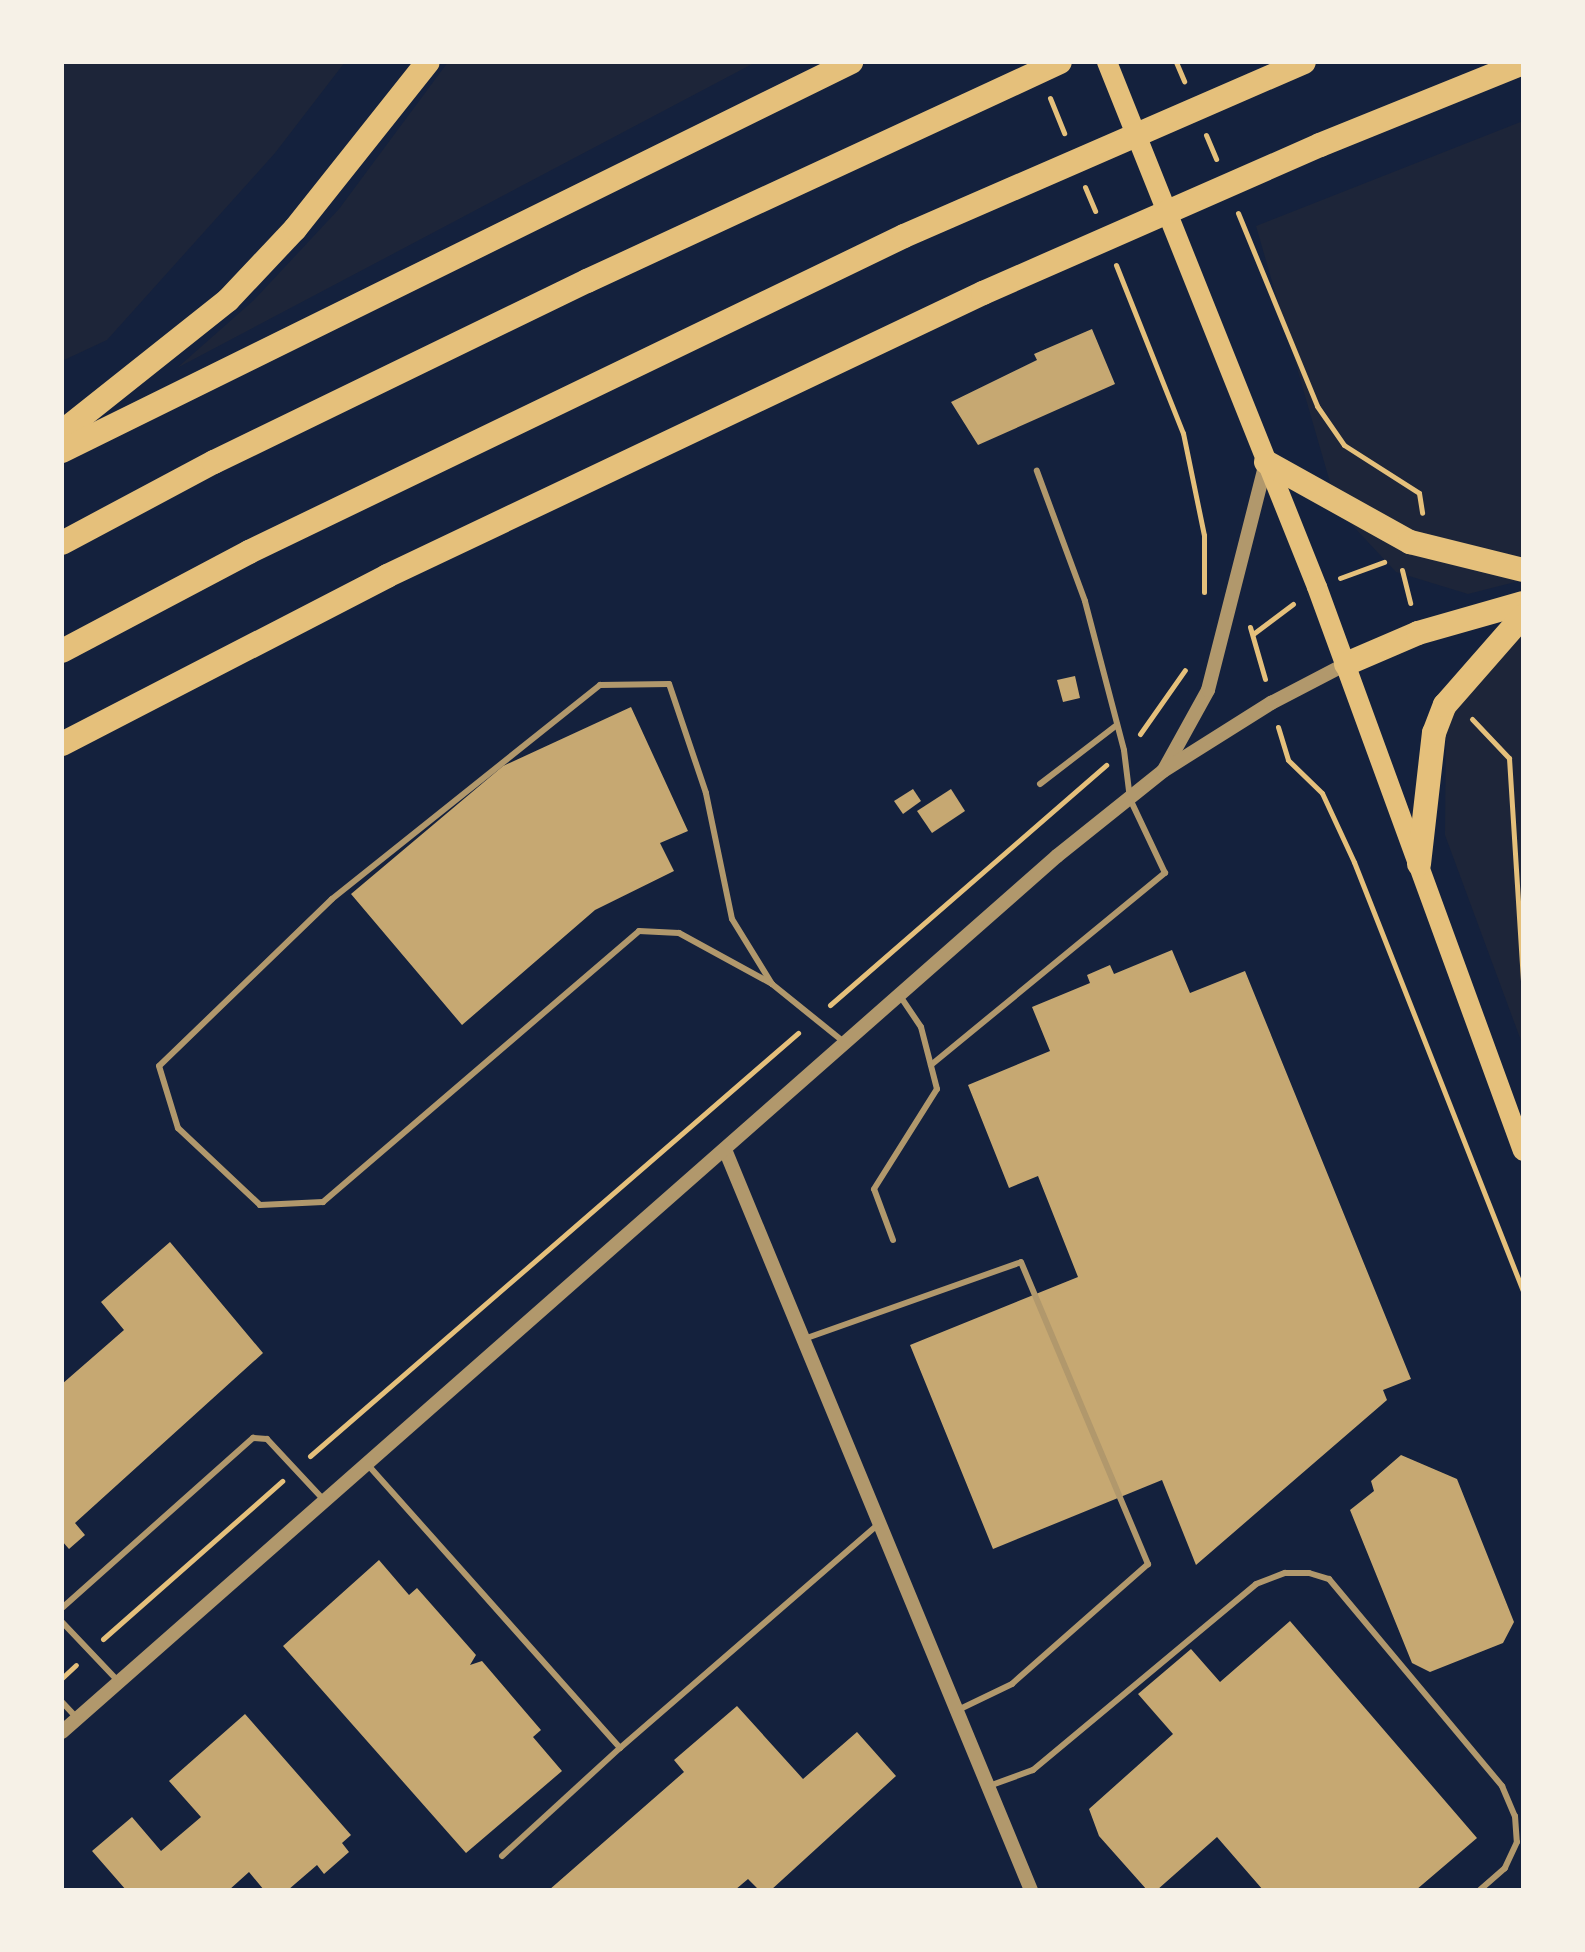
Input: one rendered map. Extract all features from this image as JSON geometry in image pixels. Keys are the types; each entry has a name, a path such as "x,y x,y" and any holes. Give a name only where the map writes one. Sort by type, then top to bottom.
{"highway":[{"path":"62,432 228,300 295,229 428,62"},
{"path":"62,451 851,62"},
{"path":"62,543 214,462 529,309 1060,62"},
{"path":"62,651 249,552 629,367 1054,168 1304,62"},
{"path":"62,744 387,576 1087,247 1259,171 1523,63"},
{"path":"1266,462 1404,549 1523,570"},
{"path":"1346,664 1418,633 1523,603"},
{"path":"1419,864 1434,733 1445,705 1523,616"}],"main road":[{"path":"1107,62 1346,664 1523,1151"}],"street":[{"path":"1163,771 1208,690 1266,462"},
{"path":"62,1732 900,996 1163,771 1271,703 1346,664"},
{"path":"726,1152 1031,1890"}],"lane":[{"path":"931,1065 1165,873 1130,799 1124,750 1085,601 1037,471"},
{"path":"772,984 732,919 706,793 669,684 600,685 332,899 159,1066 178,1128 260,1205 323,1202 639,931 679,933 772,984 846,1044"},
{"path":"1040,784 1117,725"},
{"path":"893,1240 874,1189 937,1089 921,1027 900,996"},
{"path":"804,1339 1021,1262 1148,1564 1012,1684 958,1710"},
{"path":"62,1608 253,1438 267,1439 325,1502"},
{"path":"368,1465 620,1748"},
{"path":"502,1856 620,1748 881,1522"},
{"path":"989,1786 1033,1770 1256,1584 1285,1573 1309,1573 1329,1579 1502,1786 1515,1816 1517,1842 1505,1868 1480,1890"},
{"path":"62,1622 118,1681"},
{"path":"62,1702 77,1718"}],"path":[{"path":"1176,62 1188,91"},
{"path":"1047,92 1065,136"},
{"path":"1200,119 1217,162"},
{"path":"1083,181 1100,225"},
{"path":"1235,205 1317,406 1344,445 1419,493 1423,515 1404,549 1418,633"},
{"path":"1112,255 1183,433 1204,535 1204,603"},
{"path":"62,1678 295,1469 1124,750 1171,695 1193,656"},
{"path":"1445,705 1477,721 1509,758 1523,982"},
{"path":"1288,760 1322,793 1354,862 1523,1291"}],"shaded area":[{"path":"62,62 345,62 275,153 107,340 62,361"},
{"path":"448,62 756,62 177,368 254,300 339,209"},
{"path":"1523,121 1523,580 1468,594 1396,572 1338,510 1256,226"},
{"path":"1523,631 1523,1046 1445,835 1446,718"}],"building":[{"path":"1092,329 1115,384 978,445 951,402 1037,360 1034,354"},
{"path":"1075,676 1080,698 1063,702 1057,680"},
{"path":"631,707 688,831 660,843 674,871 595,910 462,1025 351,894 503,766"},
{"path":"913,789 921,801 903,814 894,801"},
{"path":"951,789 965,811 932,833 917,811"},
{"path":"1172,950 1190,993 1245,971 1411,1379 1383,1390 1387,1400 1196,1565 1162,1480 993,1549 910,1345 1078,1277 1038,1176 1009,1188 968,1085 1050,1051 1032,1007 1090,983 1087,975 1110,965 1114,974"},
{"path":"170,1242 263,1353 75,1523 85,1535 69,1549 62,1541 62,1384 124,1330 101,1302"},
{"path":"1401,1455 1457,1479 1514,1622 1503,1643 1430,1672 1412,1663 1350,1510 1374,1491 1371,1481"},
{"path":"379,1560 409,1595 417,1588 476,1655 470,1665 482,1661 541,1730 533,1737 562,1771 466,1853 283,1646"},
{"path":"1290,1621 1477,1838 1416,1890 1263,1890 1217,1837 1157,1890 1147,1890 1099,1836 1089,1809 1173,1734 1138,1694 1191,1649 1220,1682"},
{"path":"737,1706 803,1779 857,1732 896,1776 771,1890 759,1890 748,1879 735,1890 549,1890 684,1772 674,1760"},
{"path":"245,1714 351,1835 342,1843 349,1852 324,1874 317,1865 288,1890 264,1890 249,1872 229,1890 126,1890 92,1851 132,1817 161,1851 201,1817 169,1781"}]}
